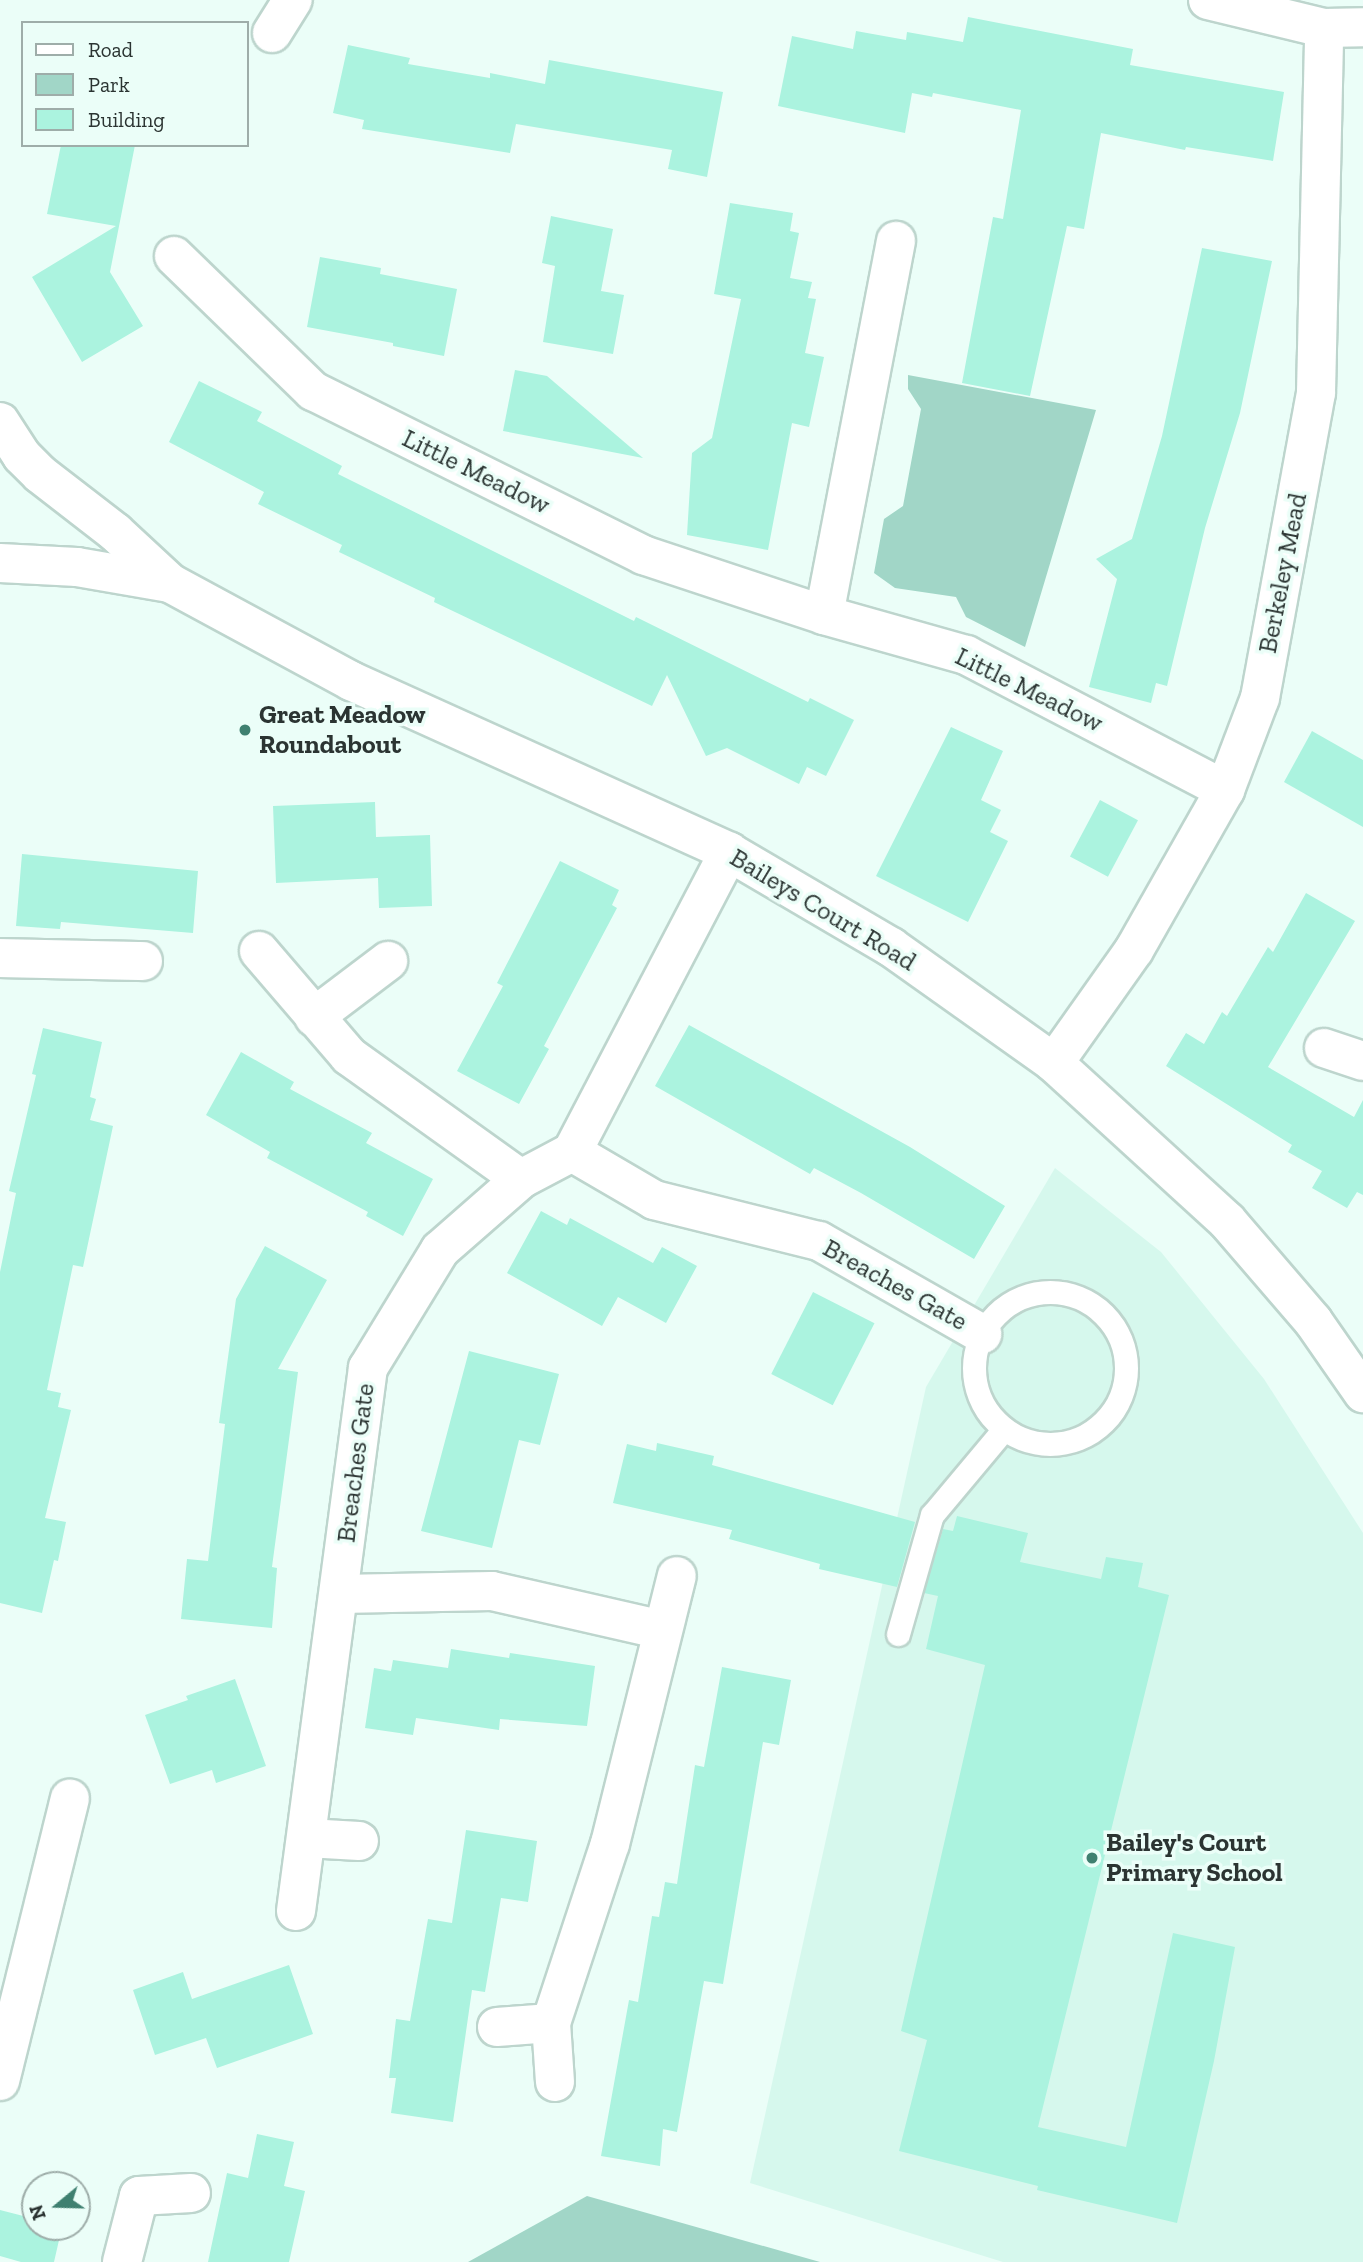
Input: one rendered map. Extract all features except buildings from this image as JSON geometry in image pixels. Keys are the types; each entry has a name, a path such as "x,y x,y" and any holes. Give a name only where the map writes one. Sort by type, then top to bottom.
{"street":[{"path":"272,33 293,0"},
{"path":"1208,0 1324,28 1363,27"},
{"name":"Berkeley Mead","path":"1054,1063 1134,950 1225,790 1260,698 1316,393 1324,28"},
{"path":"824,615 896,242"},
{"name":"Little Meadow","path":"174,256 313,391 643,555 824,615 966,655 1225,790"},
{"name":"Baileys Court Road","path":"0,422 22,456 40,474 115,532 170,583 351,681 729,852 891,947 1054,1063 1227,1221 1313,1321 1363,1393"},
{"name":"Baileys Court Road","path":"0,563 77,567 170,583"},
{"path":"572,1152 729,852"},
{"path":"259,951 349,1056 521,1178"},
{"path":"0,958 143,961"},
{"path":"314,1017 388,961"},
{"path":"1324,1048 1363,1061"},
{"name":"Breaches Gate","path":"296,1911 368,1368 440,1250 521,1178 572,1152 654,1200 819,1241 982,1335"},
{"path":"555,2082 551,2023 611,1844 677,1576"},
{"path":"340,1594 492,1591 662,1630"},
{"path":"1,2067 70,1799"},
{"path":"307,1838 359,1841"},
{"path":"497,2027 551,2023"},
{"path":"122,2262 139,2196 191,2193"}],"lane":[{"path":"1041,1293 1065,1293 1089,1302 1108,1318 1121,1339 1124,1351 1124,1388 1114,1411 1097,1429 1075,1441 1050,1445 1026,1441 1004,1429 986,1410 976,1386 975,1360 982,1335 997,1314 1017,1300 1041,1293"},
{"path":"898,1634 932,1515 1004,1429"}],"shaded area":[{"name":"Bailey's Court Primary School","path":"1055,1168 1161,1252 1264,1379 1363,1533 1363,2262 1003,2262 750,2183 926,1387"}],"green space":[{"path":"908,375 1096,410 1025,647 966,617 956,597 895,588 874,573 884,519 903,506 921,409 908,389"},
{"path":"587,2196 820,2262 468,2262"}],"place":[{"name":"Great Meadow Roundabout","path":"245,730"},
{"name":"Bailey's Court Primary School","path":"1092,1858"}]}
